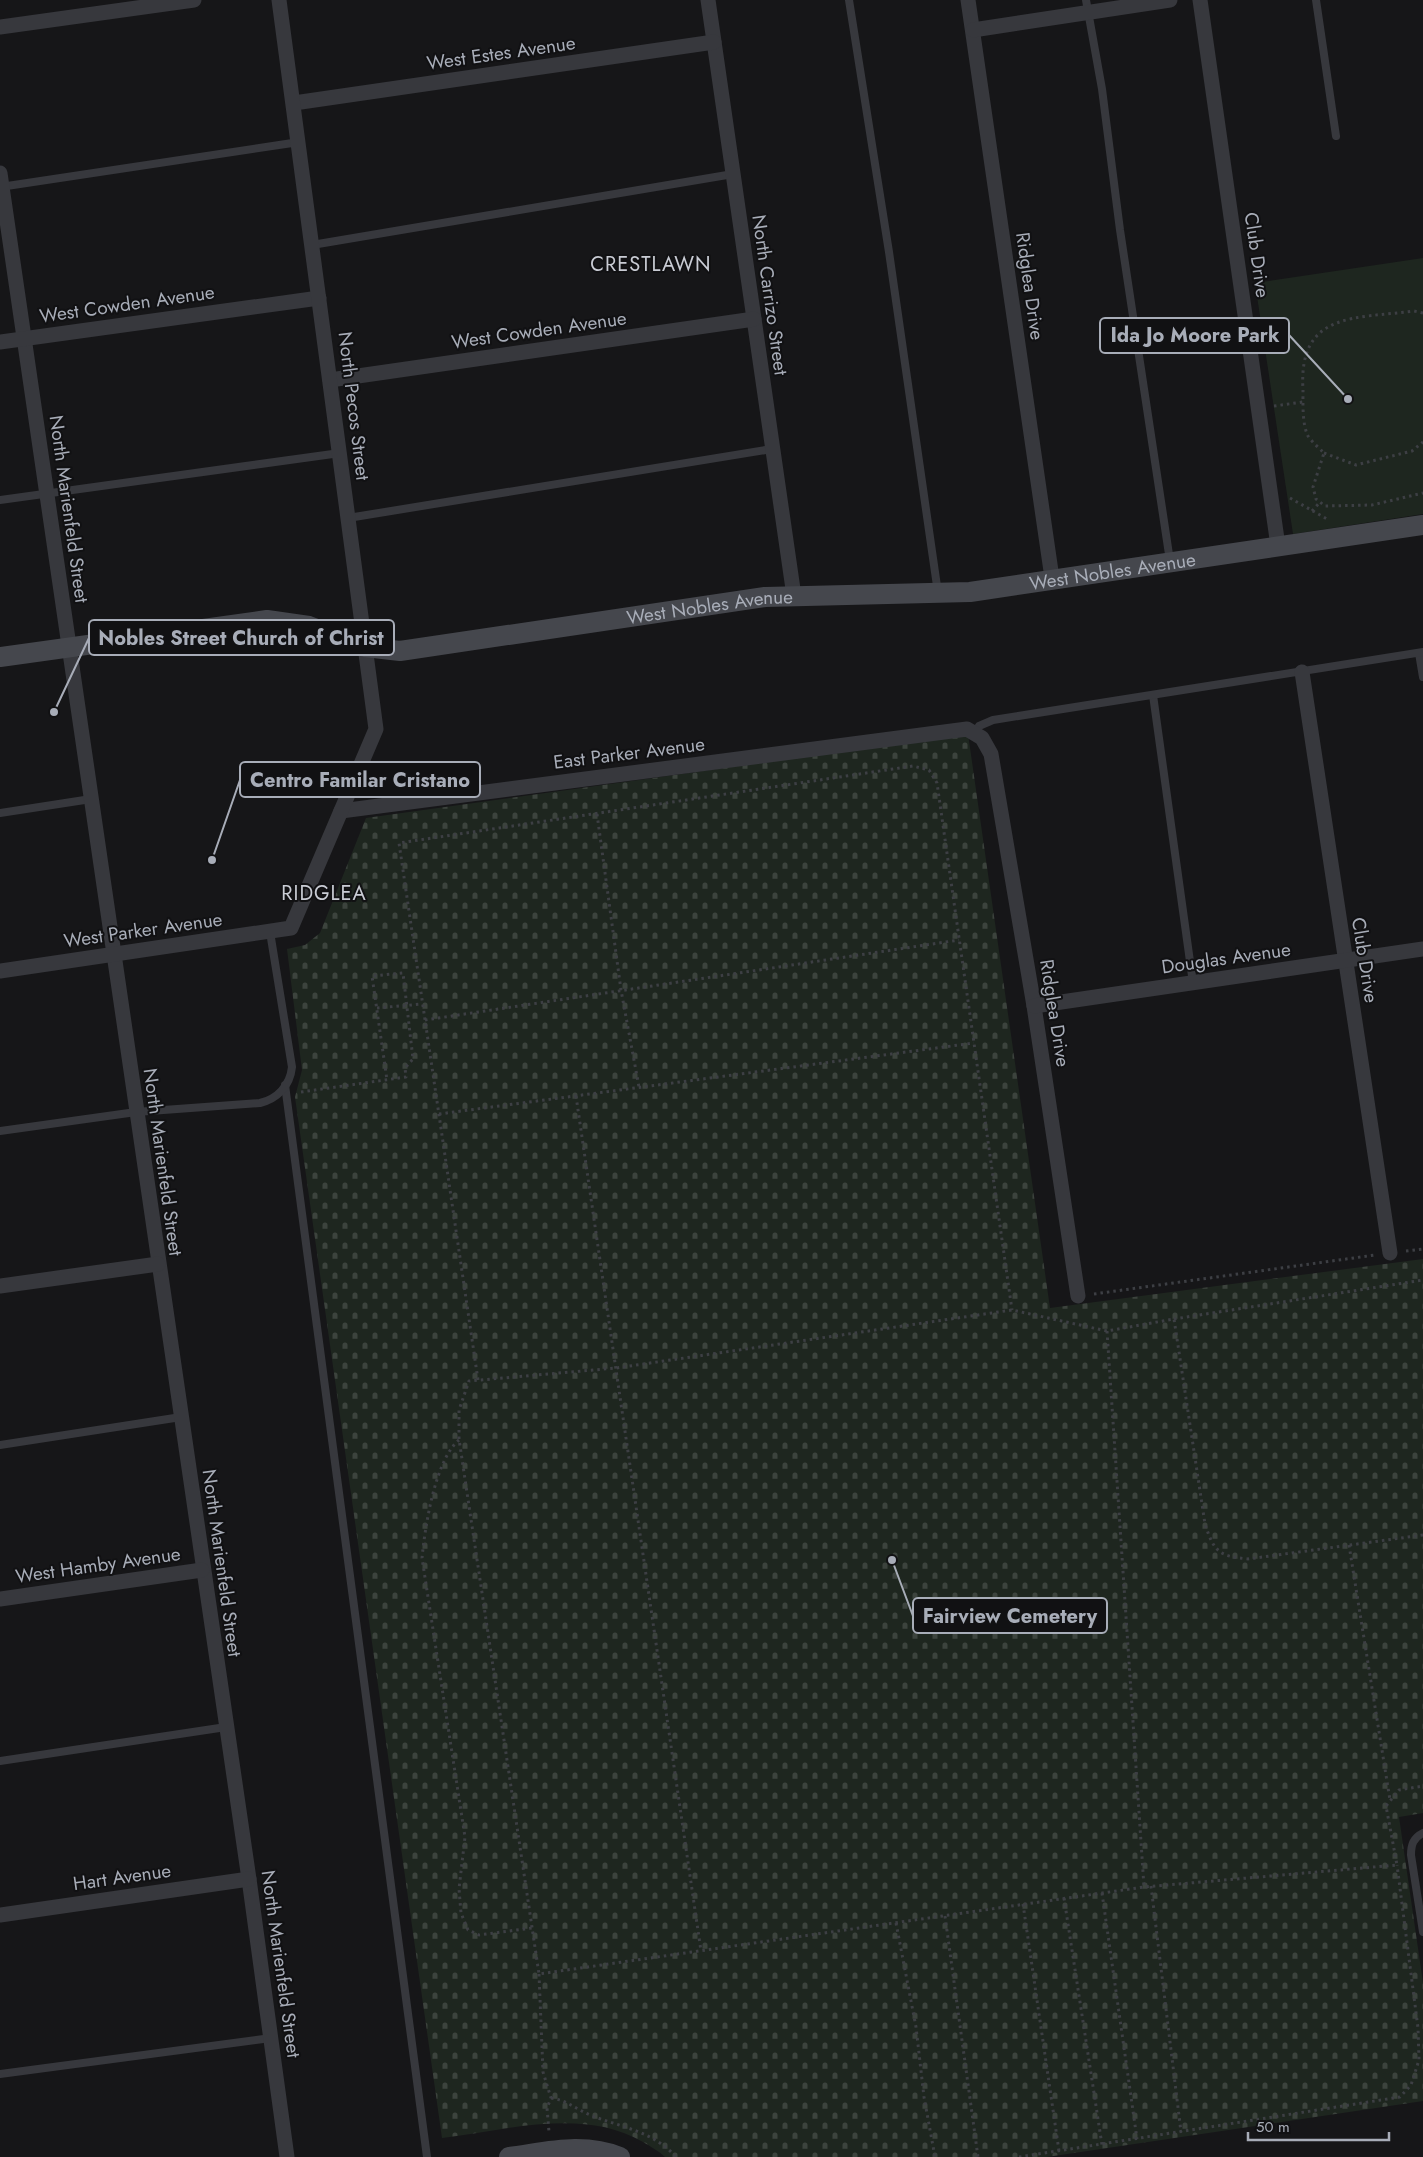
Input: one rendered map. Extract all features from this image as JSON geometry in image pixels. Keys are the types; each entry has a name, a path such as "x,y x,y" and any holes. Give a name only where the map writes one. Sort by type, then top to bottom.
{"street":[{"path":"0,27 194,0"},
{"name":"North Pecos Street","path":"279,0 376,729 341,811"},
{"name":"North Carrizo Street","path":"708,0 794,596"},
{"name":"Ridglea Drive","path":"968,0 1052,578"},
{"path":"973,30 1087,6 1170,0"},
{"name":"Club Drive","path":"1200,0 1278,546"},
{"name":"West Estes Avenue","path":"294,103 714,42"},
{"name":"North Marienfeld Street","path":"1,182 202,1570 249,1879 287,2157"},
{"name":"West Cowden Avenue","path":"0,342 319,298"},
{"name":"West Cowden Avenue","path":"330,380 754,319"},
{"name":"West Nobles Avenue","path":"0,657 267,620 309,626 365,647 400,651 765,597 970,592 1052,578 1423,526"},
{"name":"Club Drive","path":"1302,672 1344,961 1390,1253"},
{"name":"East Parker Avenue","path":"341,811 967,729 978,736"},
{"name":"Ridglea Drive","path":"978,736 991,754 1034,1006 1078,1296"},
{"name":"West Parker Avenue","path":"0,971 292,928 341,811"},
{"name":"Douglas Avenue","path":"1034,1006 1423,949"},
{"path":"0,1286 158,1264"},
{"name":"West Hamby Avenue","path":"0,1600 202,1570"},
{"name":"Hart Avenue","path":"0,1915 249,1879"},
{"path":"509,2157 563,2152 580,2147 600,2150 620,2157"}],"lane":[{"path":"849,0 889,252 938,593"},
{"path":"1316,0 1336,136"},
{"path":"1087,6 1102,89 1120,230 1170,561"},
{"path":"1,182 299,142"},
{"path":"312,245 733,174"},
{"path":"348,518 772,449"},
{"path":"0,500 340,453"},
{"path":"978,736 979,726 993,720 1421,653 1423,676"},
{"path":"1153,695 1193,983"},
{"path":"0,813 91,799"},
{"path":"0,1131 136,1112 260,1103 270,1100 285,1085 291,1075 290,1053 270,932"},
{"path":"285,1085 428,2157"},
{"path":"0,1444 181,1417"},
{"path":"0,1761 226,1727"},
{"path":"1423,1833 1412,1844 1411,1855 1423,1932"},
{"path":"0,2074 271,2038"}],"path":[{"path":"1423,313 1414,311 1342,320 1319,332 1307,348 1302,372 1303,402 1308,435 1324,453 1356,465 1412,451 1423,442"},
{"path":"1273,399 1276,414"},
{"path":"1258,409 1303,402"},
{"path":"1324,453 1313,488 1316,499 1325,506 1372,505 1423,493"},
{"path":"1288,492 1290,500 1330,521"},
{"path":"1312,511 1320,502"},
{"path":"478,1380 398,843 913,766 929,770 937,783 1012,1310"},
{"path":"597,814 621,990 639,1087"},
{"path":"425,1020 959,940"},
{"path":"301,1092 387,1080 406,1077 405,1068 413,1059 403,973 372,976 387,1080"},
{"path":"377,1008 422,1004"},
{"path":"439,1114 974,1043"},
{"path":"576,1096 701,1951"},
{"path":"1078,1296 1423,1249"},
{"path":"563,2152 549,2135 547,2108 551,2098 543,2072 539,1974 459,1439 458,1410 469,1381 616,1368 1012,1310 1107,1331 1423,1280"},
{"path":"1174,1319 1205,1524 1212,1544 1227,1556 1248,1559 1423,1535"},
{"path":"1107,1331 1144,1887"},
{"path":"459,1439 451,1446 436,1484 425,1530 422,1558 465,1837 459,1889 460,1914 468,1930 480,1935 532,1928"},
{"path":"1349,1545 1390,1801"},
{"path":"1019,2157 1387,2101 1400,2097 1411,2085 1419,2060 1418,2028 1386,1806 1399,1790 1423,1786"},
{"path":"539,1974 1151,1886 1396,1865"},
{"path":"1151,1886 1181,2132"},
{"path":"1102,1893 1137,2139"},
{"path":"1064,1898 1102,2145"},
{"path":"1023,1904 1059,2151"},
{"path":"945,1916 978,2157"},
{"path":"896,1923 916,2027 924,2098 935,2157"},
{"path":"551,2098 565,2100 582,2112 626,2126 665,2145 676,2157"}],"green space":[{"path":"1423,258 1423,514 1293,534 1255,283"},
{"path":"968,734 1050,1308 1423,1259 1423,1813 1399,1817 1423,1983 1423,2101 1047,2157 665,2157 643,2142 620,2131 596,2125 570,2123 518,2127 442,2138 295,1097 302,1070 287,949 305,945 320,933 366,818"}],"place":[{"name":"Ida Jo Moore Park","path":"1348,399"},
{"name":"Nobles Street Church of Christ","path":"54,712"},
{"name":"Centro Familar Cristano","path":"212,860"},
{"name":"Fairview Cemetery","path":"892,1560"}],"district":[{"name":"CRESTLAWN","path":"651,264"},
{"name":"RIDGLEA","path":"324,893"}]}
